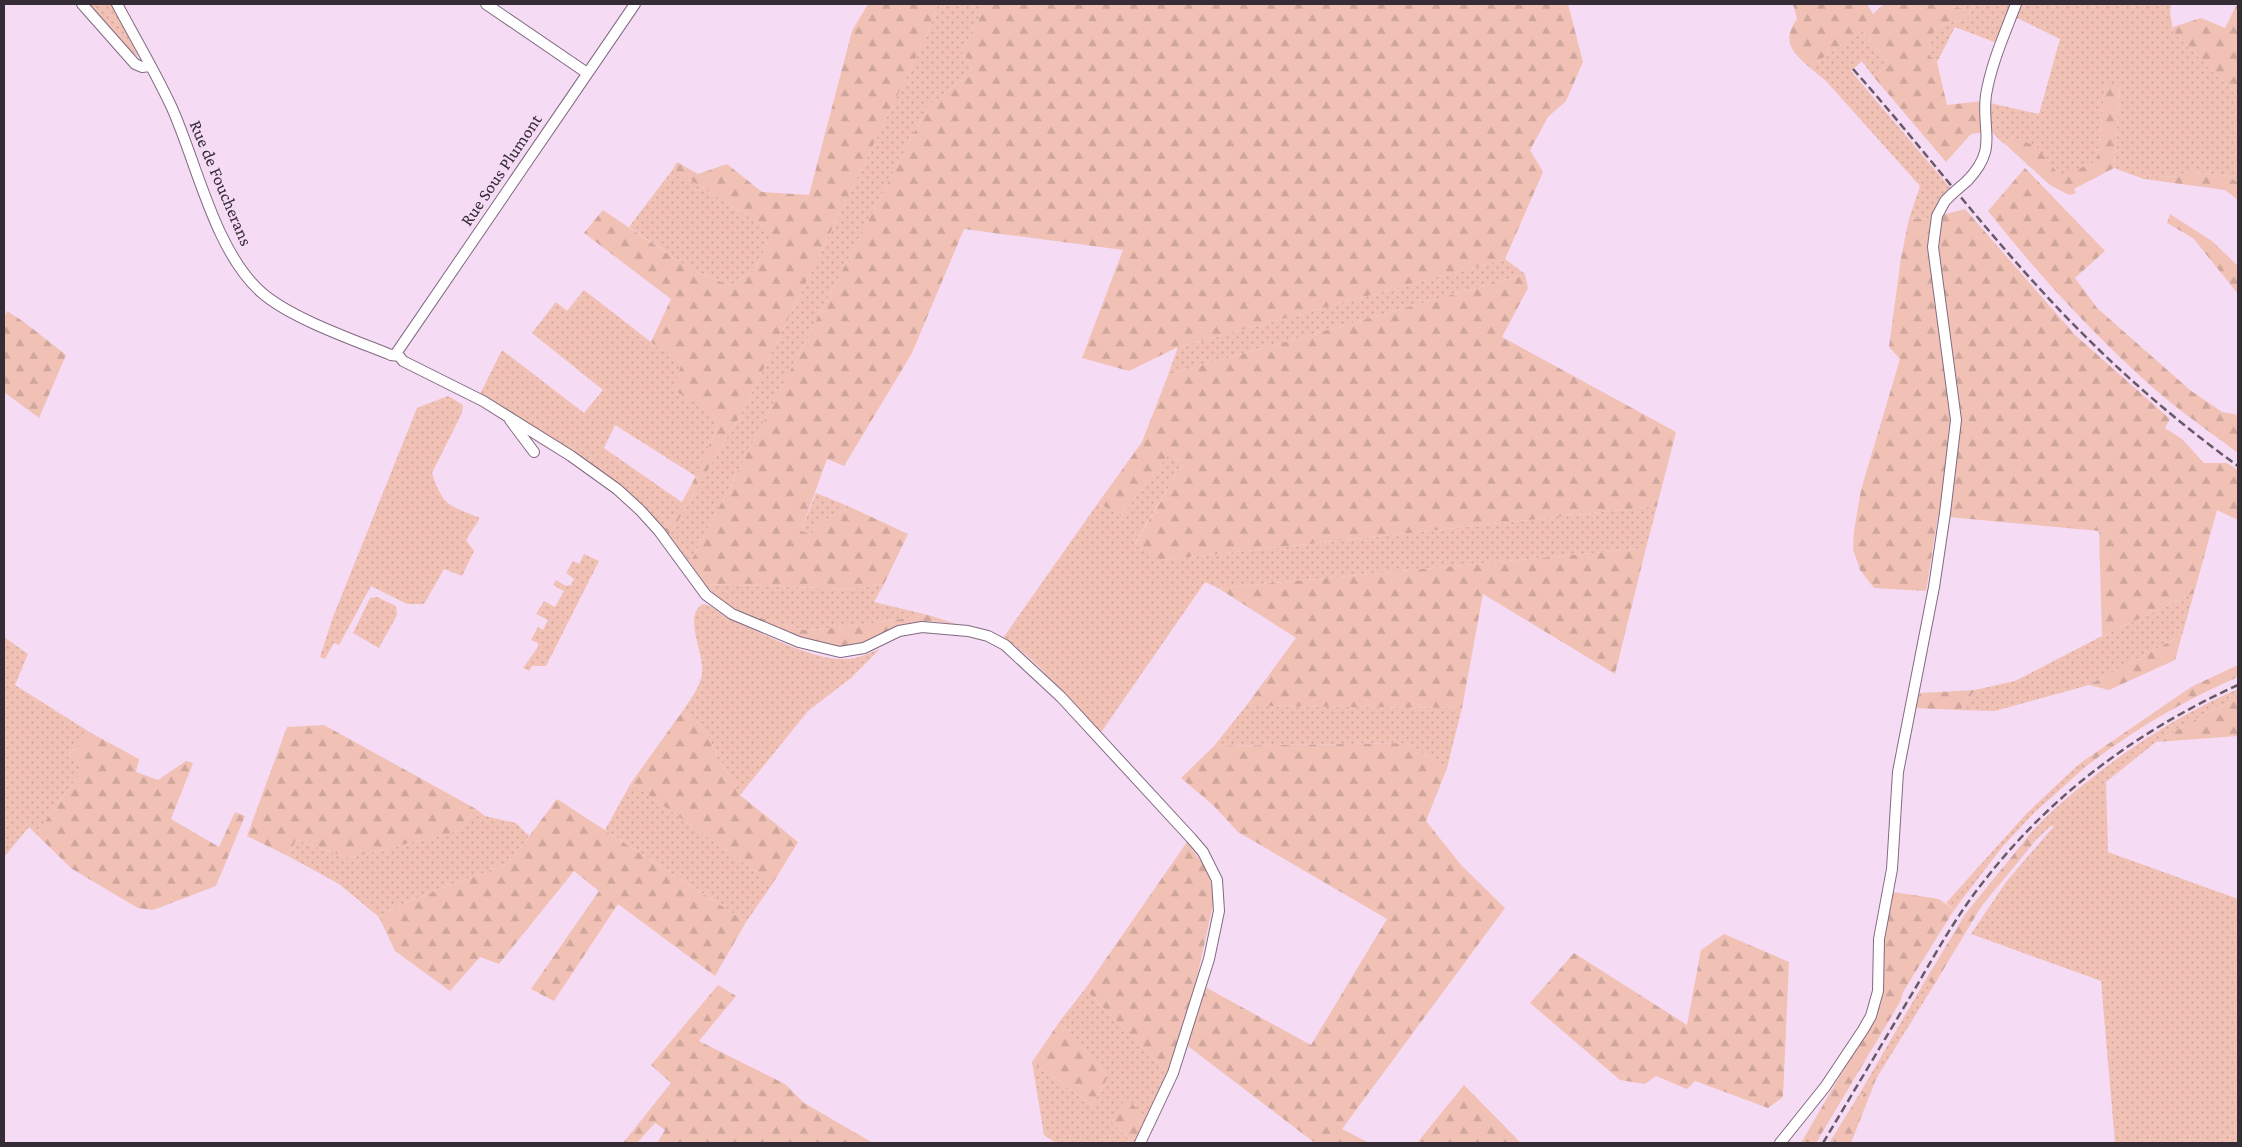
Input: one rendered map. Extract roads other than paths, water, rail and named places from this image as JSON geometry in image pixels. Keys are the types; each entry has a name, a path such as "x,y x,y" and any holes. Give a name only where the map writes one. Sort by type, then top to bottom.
{"street":[{"path":"82,4 135,64 142,67 150,66"},
{"name":"Rue de Foucherans","path":"117,4 173,110 220,229 240,267 251,282 270,299 290,311 374,348 399,356 410,365 460,388 571,456 633,503 658,531 706,595 732,614 799,642 840,652 864,648 898,631 922,627 968,631 988,636 1005,645 1061,697 1191,838 1202,852 1217,880 1219,911 1208,959 1173,1073 1140,1143"},
{"path":"486,4 587,74"},
{"name":"Rue Sous Plumont","path":"395,355 635,4"},
{"path":"1780,1143 1825,1087 1863,1030 1871,1016 1878,991 1879,939 1892,868 1898,772 1934,587 1946,513 1956,420 1933,247 1935,224 1941,208 1952,194 1978,169 1984,157 1988,137 1986,96 1994,64 2016,4"},
{"path":"506,415 534,452"}],"railway":[{"path":"1853,69 1992,235 2086,337 2134,383 2185,426 2238,466"},
{"path":"1823,1143 1950,930 1968,902 2014,845 2041,817 2101,766 2167,722 2202,702 2238,685"}]}
